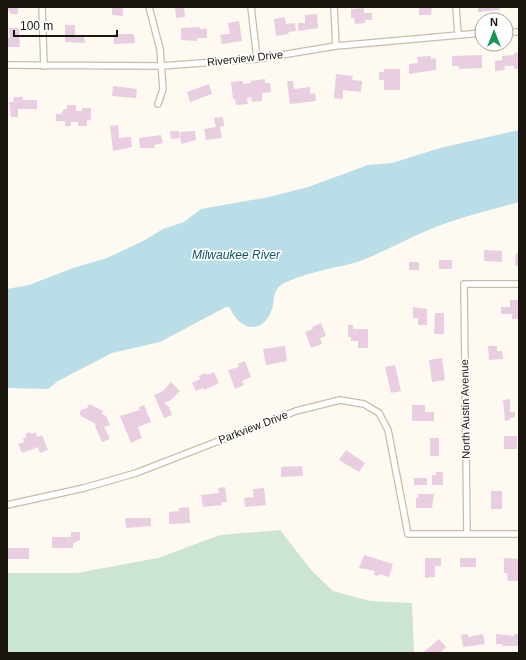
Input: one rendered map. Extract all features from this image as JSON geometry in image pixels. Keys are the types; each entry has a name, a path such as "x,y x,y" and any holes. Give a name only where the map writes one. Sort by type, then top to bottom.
{"street":[{"path":"42,7 44,66"},
{"path":"149,7 158,34 161,66 163,90 158,104"},
{"path":"251,7 257,59"},
{"path":"334,7 336,46"},
{"path":"456,7 458,34"},
{"name":"Riverview Drive","path":"7,65 161,66 257,59 336,46 474,33"},
{"name":"North Austin Avenue","path":"467,534 464,284 519,284"},
{"name":"Parkview Drive","path":"7,505 84,488 136,473 296,411 343,400 364,404 379,413 388,430 408,534 467,534"},
{"path":"467,534 519,534"}],"green space":[{"path":"280,530 312,571 333,591 370,601 412,603 414,653 7,653 7,573 77,573 158,558 220,535"}],"water":[{"name":"Milwaukee River","path":"519,130 519,202 460,218 437,226 354,263 311,273 284,283 276,291 272,309 268,318 257,326 251,327 245,325 239,321 230,308 226,307 160,342 112,353 58,381 48,389 7,388 7,289 29,285 73,268 107,258 145,240 163,229 184,222 201,209 269,197 308,187 368,165 392,163 440,148"}],"building":[{"path":"7,7 18,7 18,14 10,14 10,11 7,11"},
{"path":"112,7 123,7 123,16 112,15"},
{"path":"175,7 184,7 185,17 176,18"},
{"path":"419,7 432,7 431,15 419,15"},
{"path":"478,7 499,7 500,10 478,12"},
{"path":"364,8 364,13 372,13 372,20 365,20 365,23 355,24 354,18 351,18 351,9"},
{"path":"317,14 318,28 298,31 298,23 305,23 305,15"},
{"path":"285,17 286,24 295,23 296,31 288,32 289,34 276,36 274,19"},
{"path":"239,21 242,41 222,44 220,35 230,34 228,23"},
{"path":"65,25 75,25 75,36 84,36 85,43 65,42"},
{"path":"200,27 200,29 207,29 207,38 197,38 197,41 181,40 181,28"},
{"path":"9,28 19,28 20,47 7,47 7,38 10,38"},
{"path":"114,34 134,34 135,43 114,44"},
{"path":"519,52 519,69 514,69 514,66 504,66 505,70 495,71 495,61 502,60 502,56 514,55 514,53"},
{"path":"482,55 482,68 459,69 459,66 452,66 452,56"},
{"path":"431,56 431,59 436,58 436,70 409,74 409,64 418,63 417,57"},
{"path":"384,69 400,69 400,90 384,90 384,80 379,80 379,72 384,72"},
{"path":"336,74 353,76 352,80 362,81 361,92 343,90 343,99 334,98"},
{"path":"265,79 265,83 270,83 271,92 262,93 262,101 252,102 251,97 247,98 248,104 236,105 235,99 233,99 231,82 243,81 243,84 251,83 250,81"},
{"path":"287,81 293,81 294,89 310,87 310,94 315,93 316,101 290,104"},
{"path":"209,84 212,94 190,102 187,92"},
{"path":"113,86 137,89 136,98 112,96"},
{"path":"14,97 23,97 23,100 37,100 37,109 18,109 18,117 11,117 9,102 13,102"},
{"path":"67,105 76,105 76,111 82,111 82,108 91,108 91,120 87,120 87,126 78,126 78,122 71,122 71,126 65,126 65,121 56,121 56,114 61,114 64,109 67,109"},
{"path":"223,117 224,126 220,127 222,138 206,140 204,129 216,127 214,118"},
{"path":"118,125 119,138 131,137 132,147 113,151 110,126"},
{"path":"170,131 179,131 180,138 171,139"},
{"path":"195,131 196,140 181,144 180,132"},
{"path":"161,135 163,143 154,145 155,148 140,148 139,138"},
{"path":"484,250 502,251 502,262 484,261"},
{"path":"516,253 519,253 519,266 515,266"},
{"path":"439,260 452,260 452,269 439,269"},
{"path":"409,262 419,262 419,270 409,270"},
{"path":"510,300 518,300 519,319 512,319 512,314 501,314 501,307 510,307"},
{"path":"413,307 427,309 427,325 418,325 418,318 413,318"},
{"path":"435,313 444,313 444,334 434,334"},
{"path":"321,323 326,336 320,338 322,344 311,348 305,332 313,329 312,327"},
{"path":"348,325 353,325 353,329 368,329 368,348 358,348 358,341 351,341 351,337 348,337"},
{"path":"285,346 287,361 266,365 263,349"},
{"path":"488,346 497,346 497,351 502,351 503,359 489,360"},
{"path":"442,358 445,380 432,382 429,360"},
{"path":"245,361 251,377 242,381 244,385 235,389 228,370 239,367 238,364"},
{"path":"395,365 401,391 391,393 385,367"},
{"path":"214,372 219,383 204,390 203,388 196,391 192,383 200,379 199,376 205,373 207,375"},
{"path":"171,382 180,391 171,400 164,403 169,407 172,415 164,418 154,395 163,391"},
{"path":"510,399 510,412 515,412 515,417 505,421 503,400"},
{"path":"89,404 103,411 102,414 106,416 110,425 104,427 110,439 102,442 95,426 96,424 81,416 81,410 87,408"},
{"path":"144,405 151,422 138,427 142,438 131,443 120,416 140,410 139,407"},
{"path":"412,405 425,405 425,412 434,412 434,421 412,421"},
{"path":"30,432 31,434 36,432 37,437 42,435 48,450 40,453 38,447 22,453 18,444 24,442 23,438 27,437 25,434"},
{"path":"504,436 517,436 517,449 504,449"},
{"path":"430,438 439,438 439,456 430,456"},
{"path":"346,450 365,463 359,472 339,460"},
{"path":"302,466 303,476 281,477 281,467"},
{"path":"436,472 443,472 443,485 432,485 432,475 436,475"},
{"path":"414,478 427,478 427,485 414,485"},
{"path":"225,487 227,502 221,502 222,505 203,507 201,495 219,493 218,488"},
{"path":"264,488 266,505 245,507 244,498 254,497 253,489"},
{"path":"491,491 502,491 502,509 491,509"},
{"path":"418,494 434,494 432,508 416,508 416,498 418,498"},
{"path":"189,507 190,523 169,524 169,512 179,511 179,508"},
{"path":"125,518 151,518 151,526 126,528"},
{"path":"71,532 80,532 80,540 73,543 73,548 52,548 52,537 71,537"},
{"path":"7,548 29,548 29,559 7,559"},
{"path":"364,555 393,564 389,577 379,574 379,576 374,575 375,571 359,568"},
{"path":"425,558 441,558 441,566 435,566 435,577 425,578"},
{"path":"460,558 476,558 476,567 460,567"},
{"path":"504,558 518,559 519,581 508,581 507,573 504,573"},
{"path":"468,634 468,637 483,634 485,644 463,647 461,635"},
{"path":"496,634 514,636 514,634 519,634 519,646 502,646 502,644 496,644"},
{"path":"439,639 446,647 440,653 424,652"}]}
